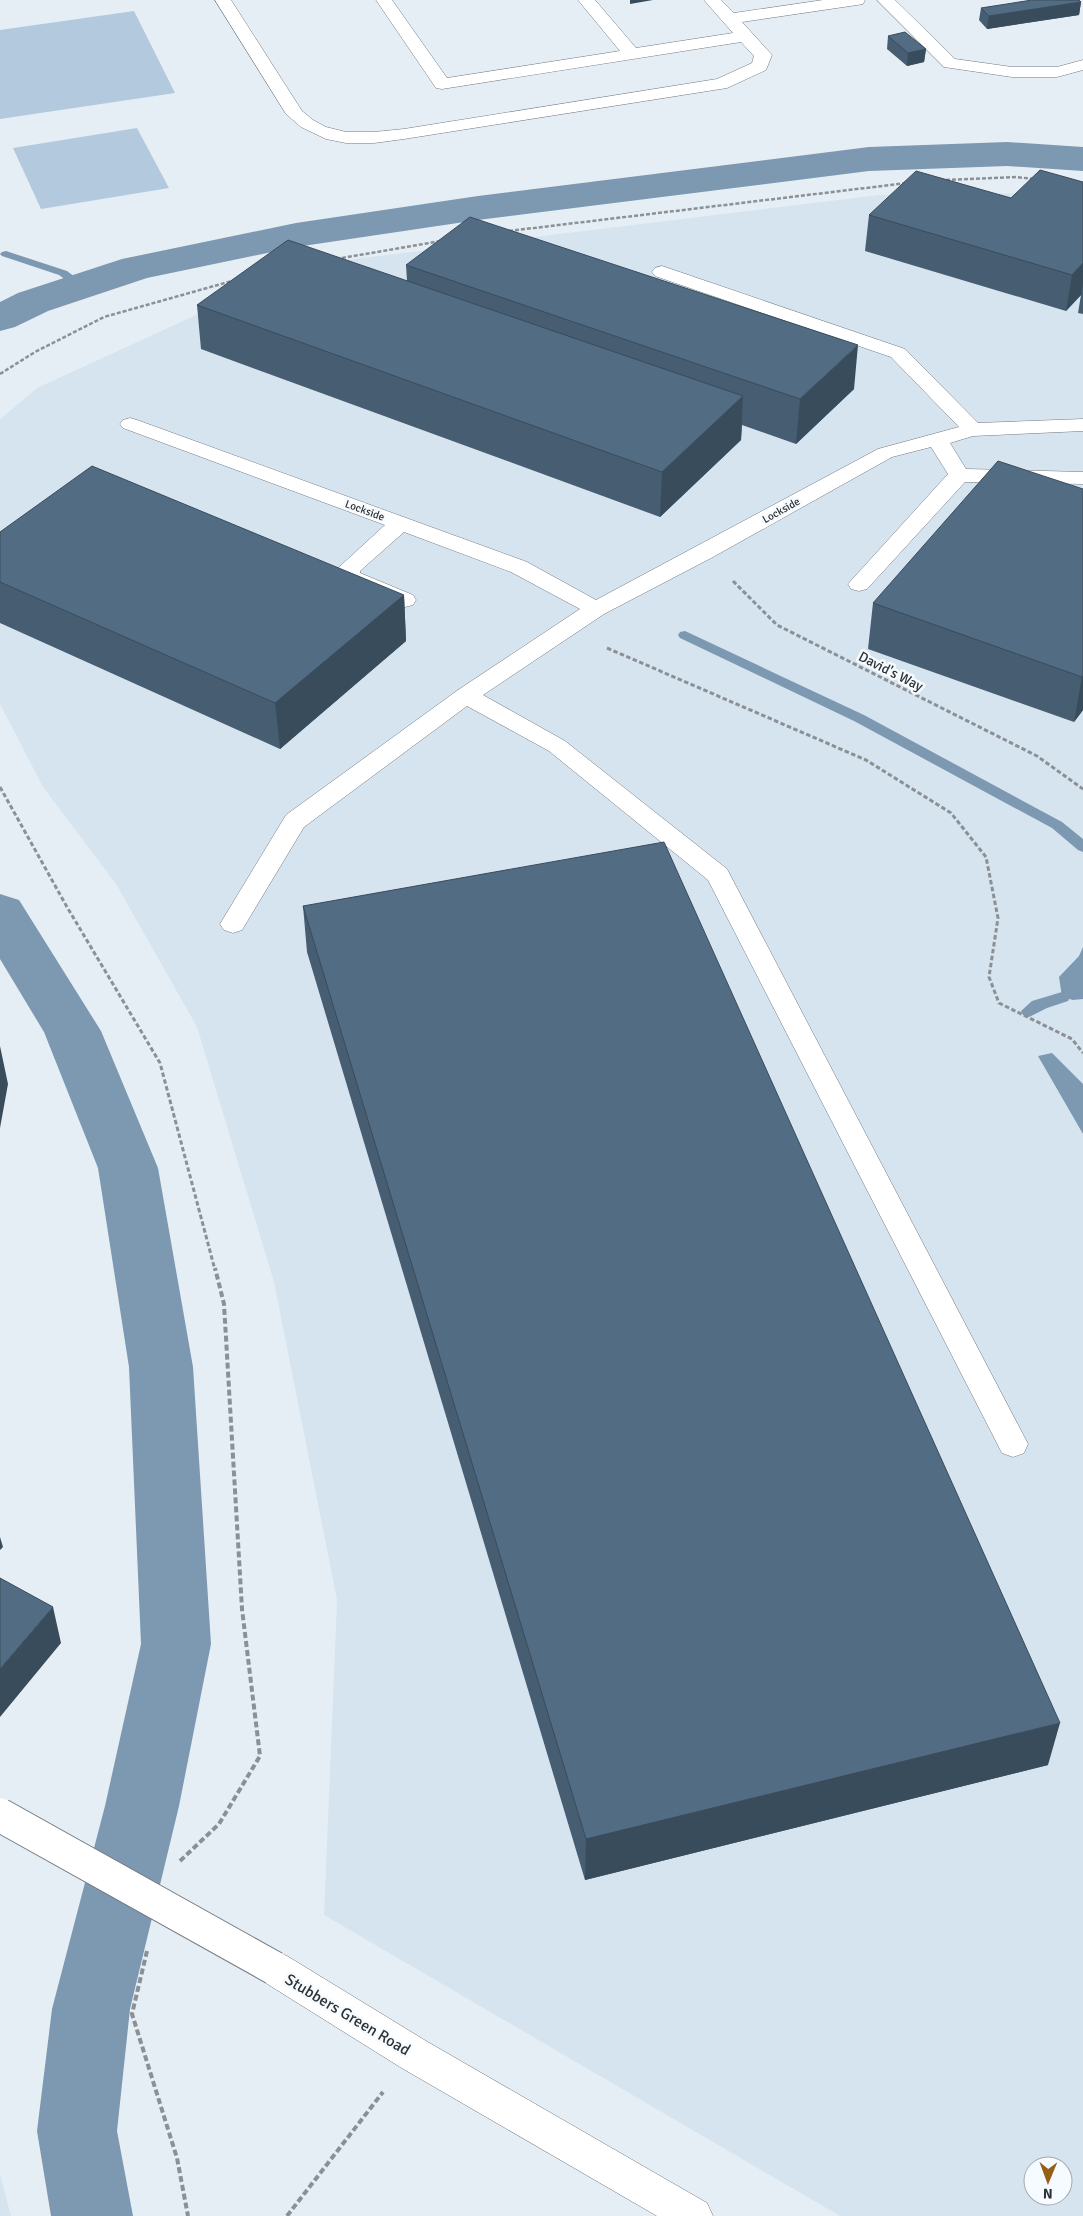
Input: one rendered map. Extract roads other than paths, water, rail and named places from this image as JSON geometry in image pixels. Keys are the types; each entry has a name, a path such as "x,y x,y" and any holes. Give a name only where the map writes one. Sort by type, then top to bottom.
{"street":[{"path":"223,0 294,114 306,125 330,136 364,138 404,134 721,84 742,76 760,66 762,55 712,0"},
{"path":"384,0 442,84 746,36"},
{"path":"586,0 631,53"},
{"path":"730,18 857,0"},
{"path":"885,0 950,63 1012,72 1057,72 1083,65"},
{"path":"662,272 898,353 973,430"},
{"name":"Lockside","path":"130,424 519,567 596,609"},
{"name":"Lockside","path":"232,924 295,821 466,695 563,629 596,609 705,552 885,452 973,430 1083,426"},
{"path":"937,439 959,475"},
{"path":"859,584 959,475 1083,478"},
{"path":"401,524 348,569 350,577 405,600"},
{"path":"466,695 557,746 718,875 1013,1444"},
{"name":"Stubbers Green Road","path":"0,1815 274,1968 414,2054 694,2216"}],"waterway":[{"path":"0,318 33,302 137,268 296,235 478,208 869,159 1007,154 1083,159"},
{"path":"6,254 63,273 81,286"},
{"path":"685,635 859,718 1057,825 1083,847"},
{"path":"0,913 72,1031 128,1168 161,1367 176,1644 142,1806 91,2009 77,2131 92,2216"},
{"path":"1029,1011 1041,1004 1062,997"}]}
